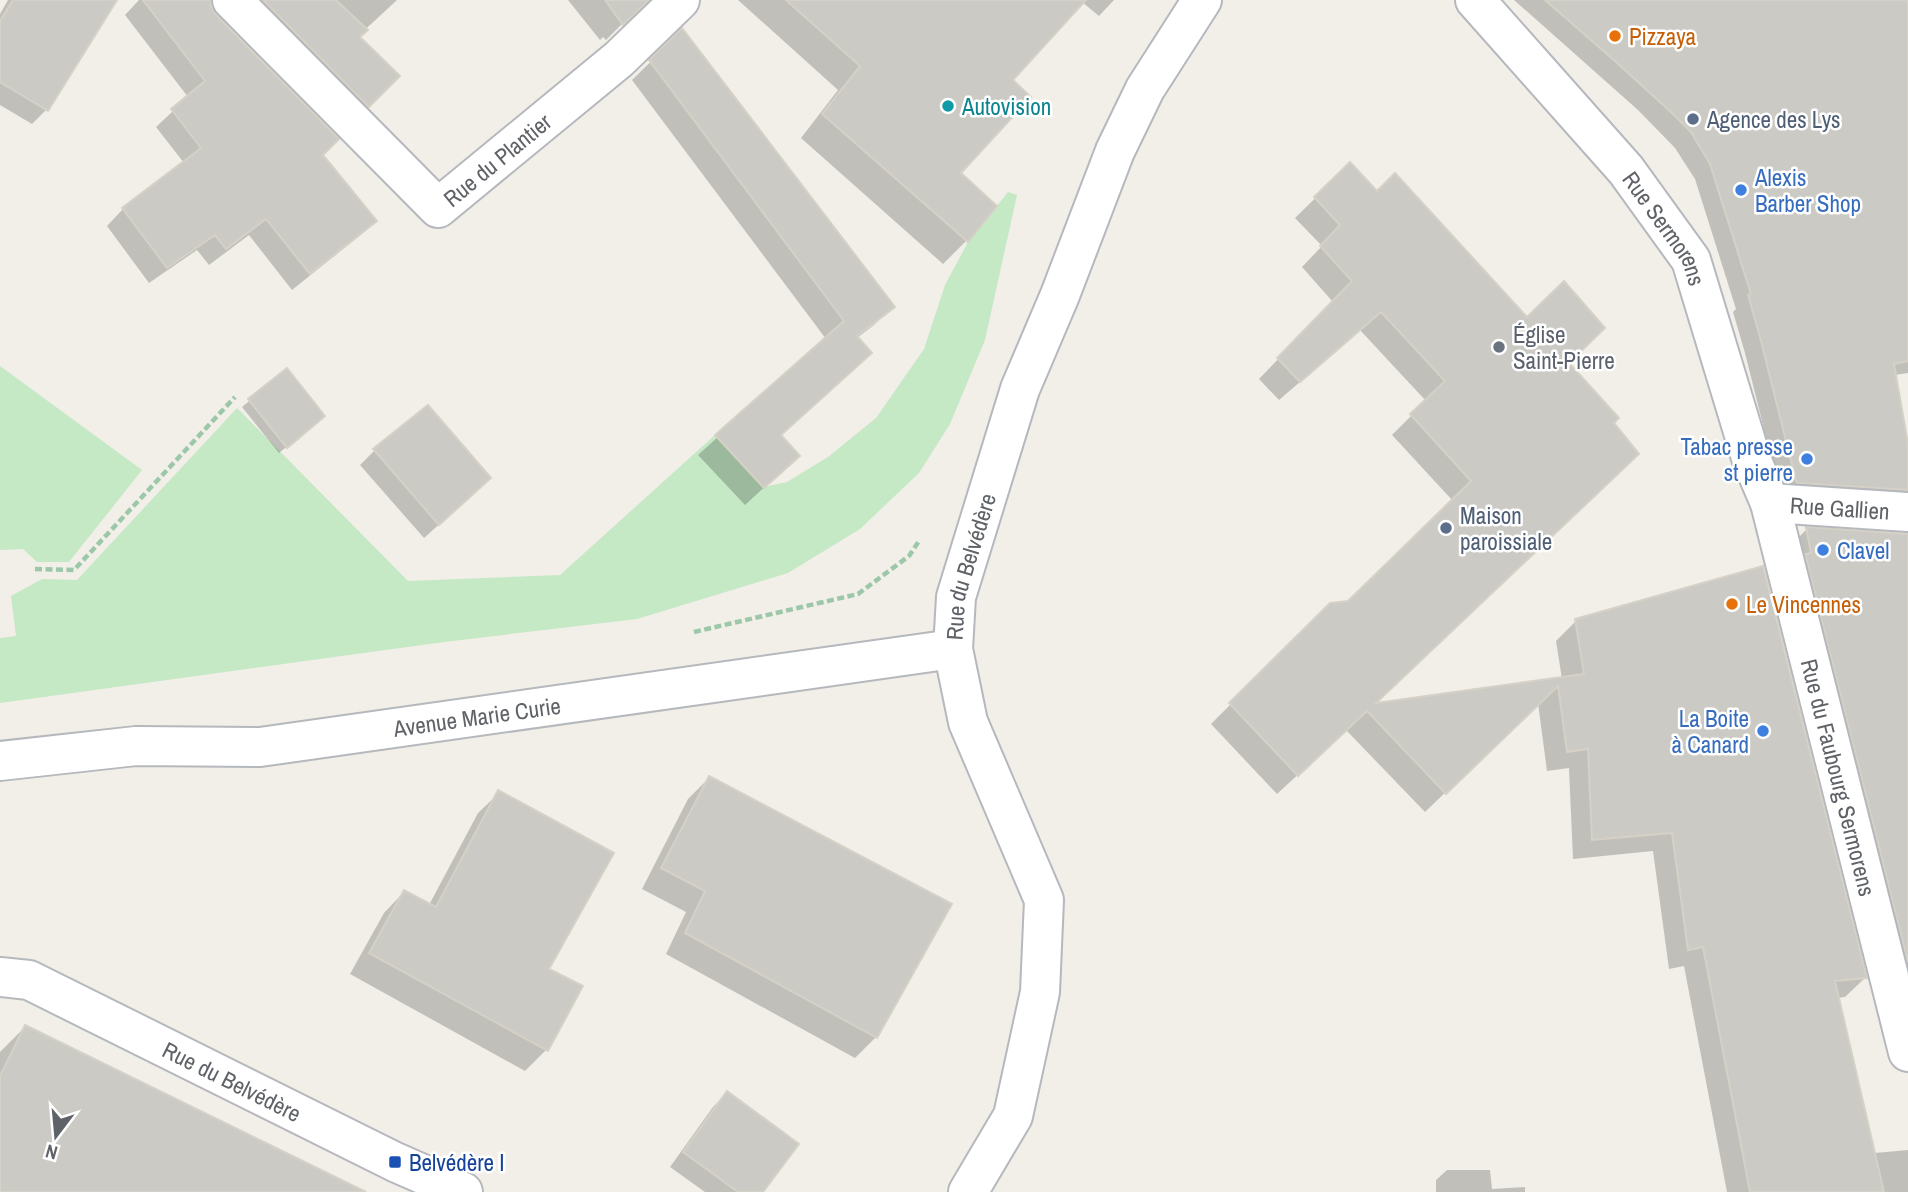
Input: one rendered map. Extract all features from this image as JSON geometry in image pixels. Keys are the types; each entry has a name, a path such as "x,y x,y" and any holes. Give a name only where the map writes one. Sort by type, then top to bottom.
{"street":[{"name":"Rue du Plantier","path":"232,0 438,208 619,59 680,0"},
{"name":"Rue du Belvédère","path":"968,1192 1013,1116 1041,992 1044,900 968,722 953,649 956,597 1020,389 1060,295 1115,151 1145,89 1202,0"},
{"name":"Rue Sermorens","path":"1475,0 1626,170 1691,260 1752,461 1770,503"},
{"name":"Rue Gallien","path":"1770,503 1908,512"},
{"name":"Rue du Faubourg Sermorens","path":"1770,503 1908,1052"},
{"name":"Avenue Marie Curie","path":"0,761 136,746 260,747 953,649"},
{"name":"Rue du Belvédère","path":"0,977 29,980 396,1162 463,1192"}],"path":[{"path":"35,569 74,570 236,397"},
{"path":"688,634 858,594 909,556 923,534"},
{"path":"858,594 860,603"}],"green space":[{"path":"1008,192 1017,195 985,340 950,424 919,473 860,529 788,573 637,619 444,642 0,703 0,638 16,636 11,596 42,579 77,580 237,408 408,581 560,575 715,435 764,487 787,482 828,457 876,418 924,349 945,285 968,242"},
{"path":"0,366 142,470 69,562 37,562 23,549 0,550"}],"building":[{"path":"13,0 117,0 48,111 0,82 0,21"},
{"path":"143,0 211,0 216,15 339,139 323,155 377,221 310,274 266,219 226,249 215,235 167,268 122,208 201,148 171,109 205,81"},
{"path":"263,0 336,0 368,30 360,37 400,76 369,107"},
{"path":"605,0 649,0 623,25"},
{"name":"Autovision","path":"786,0 1086,0 1013,80 1031,97 961,173 997,206 968,242 822,114 860,66"},
{"path":"1545,0 1908,0 1908,361 1894,364 1908,444 1908,490 1796,481 1748,295 1751,294 1710,164 1691,132 1672,113"},
{"path":"682,28 895,307 857,336 872,353 781,435 800,456 764,488 715,435 844,321 649,60"},
{"path":"1350,162 1377,191 1395,173 1527,317 1564,281 1605,328 1569,363 1619,418 1614,423 1639,454 1376,703 1584,674 1575,619 1763,566 1867,978 1835,981 1884,1192 1750,1192 1703,947 1688,950 1672,833 1592,840 1588,749 1567,752 1558,686 1446,794 1367,711 1298,776 1229,703 1330,603 1348,601 1471,481 1410,414 1445,381 1381,312 1300,382 1277,358 1352,281 1320,246 1340,225 1314,197"},
{"path":"287,368 325,416 287,448 248,399"},
{"path":"428,405 491,478 439,525 373,449"},
{"path":"1806,527 1908,534 1908,962 1805,554 1811,553"},
{"path":"709,776 952,904 877,1038 685,933 705,891 661,868"},
{"path":"498,790 614,853 549,969 583,986 548,1051 369,953 404,890 436,907"},
{"path":"25,1025 366,1192 0,1192 0,1076"},
{"path":"727,1091 799,1144 763,1192 738,1192 683,1152"}],"place":[{"name":"Pizzaya","path":"1615,36"},
{"name":"Autovision","path":"948,106"},
{"name":"Agence des Lys","path":"1693,119"},
{"name":"Alexis Barber Shop","path":"1741,190"},
{"name":"Église Saint-Pierre","path":"1499,347"},
{"name":"Tabac presse st pierre","path":"1807,459"},
{"name":"Maison paroissiale","path":"1446,528"},
{"name":"Clavel","path":"1823,550"},
{"name":"Le Vincennes","path":"1732,604"},
{"name":"La Boite à Canard","path":"1763,731"},
{"name":"Belvédère I","path":"395,1162"}]}
